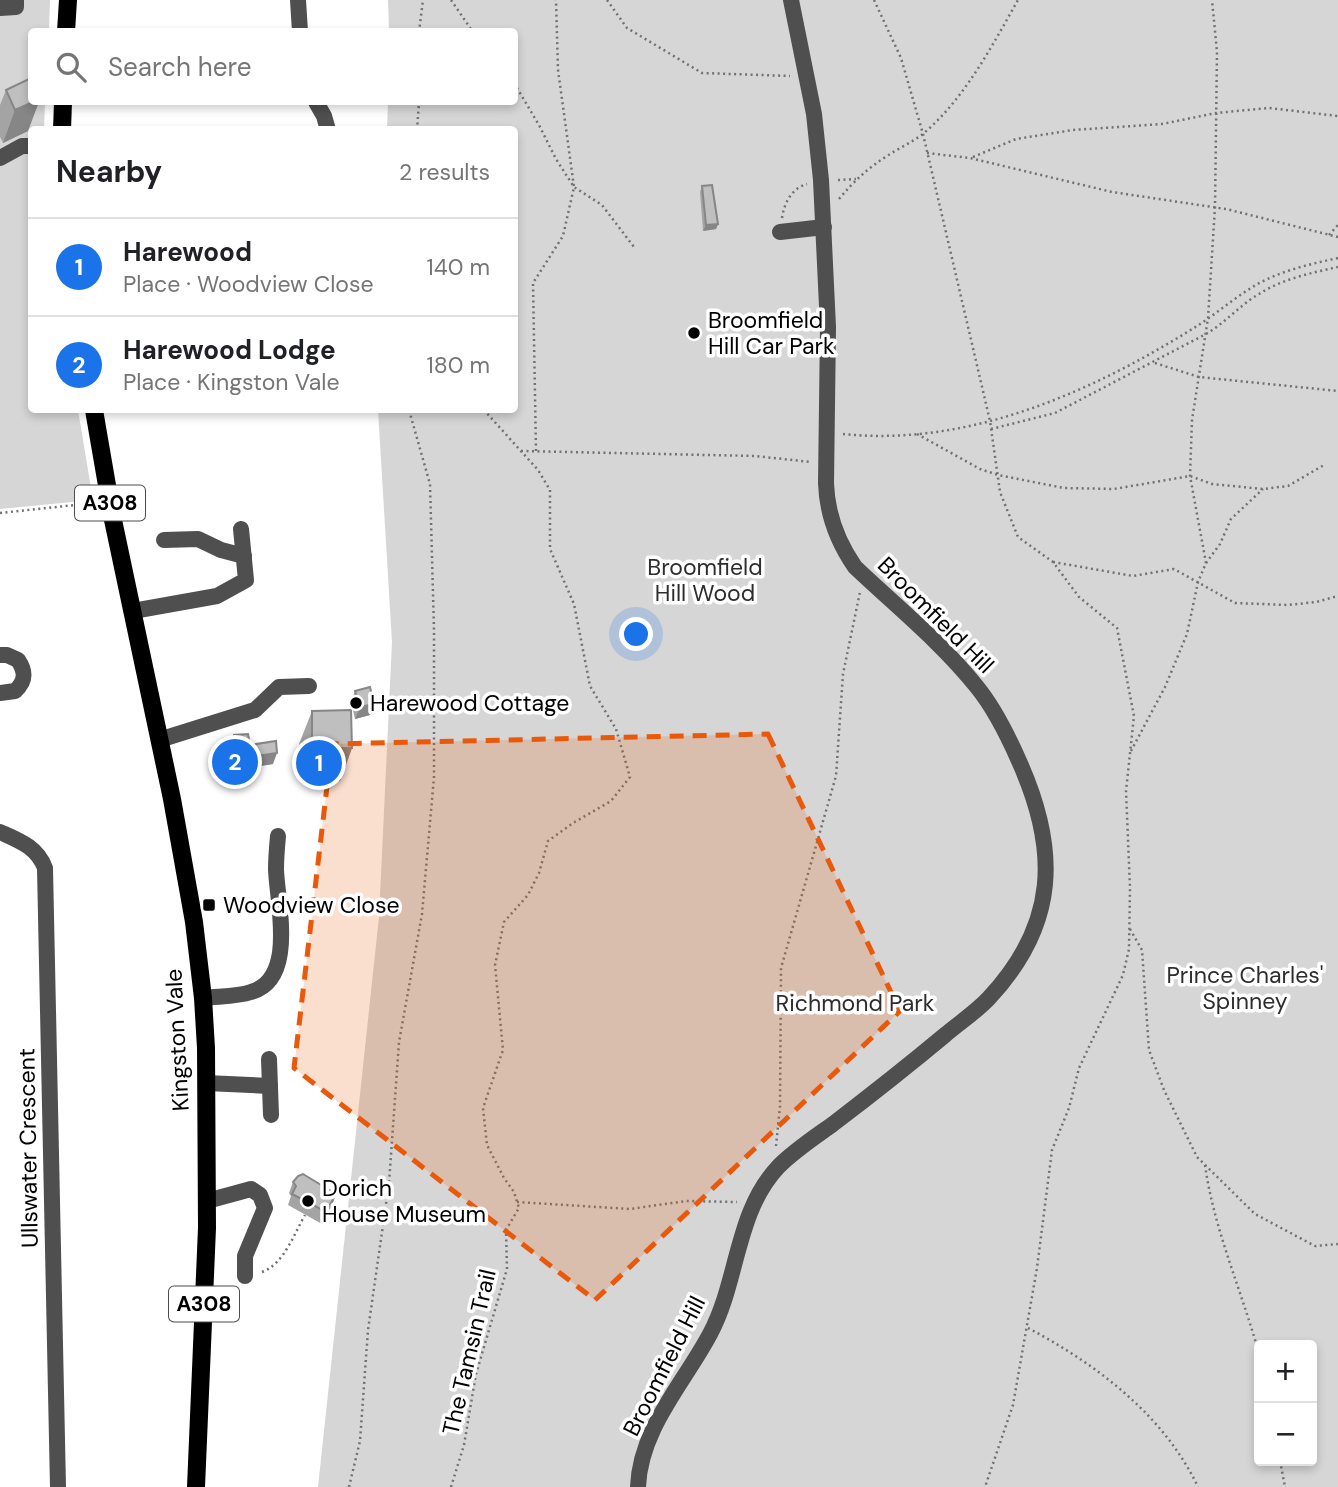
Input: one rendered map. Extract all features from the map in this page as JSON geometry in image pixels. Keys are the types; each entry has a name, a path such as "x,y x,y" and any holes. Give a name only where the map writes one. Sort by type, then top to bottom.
{"main road":[{"path":"66,28 68,0"},
{"path":"62,126 63,105"},
{"name":"A308","path":"95,413 131,603"},
{"name":"Kingston Vale","path":"131,603 185,870 202,998 207,1201 196,1487"}],"street":[{"path":"0,8 16,7 16,0"},
{"path":"298,0 299,28"},
{"name":"Broomfield Hill","path":"638,1487 643,1458 657,1419 715,1325 754,1203 779,1166 988,999 1018,962 1035,928 1047,885 1040,820 1032,792 1007,735 979,689 950,656 863,575 845,553 831,523 825,463 828,327 823,222 814,114 791,0"},
{"path":"318,105 327,126"},
{"path":"0,158 22,146 28,146"},
{"path":"780,232 823,222"},
{"path":"131,603 217,597 246,580 241,529"},
{"path":"164,540 198,538 221,550 244,556"},
{"path":"0,655 13,656 19,660 24,675 23,682 15,691 0,694"},
{"path":"159,740 255,710 279,687 309,686"},
{"name":"Ullswater Crescent","path":"0,832 40,854 45,867 58,1487"},
{"path":"202,998 252,992 264,986 273,976 278,965 280,947 281,915 276,869 278,836"},
{"path":"269,1059 271,1115"},
{"path":"206,1083 270,1086"},
{"path":"207,1201 251,1189 260,1195 265,1208 245,1256 245,1276"}],"path":[{"path":"420,28 423,0"},
{"path":"451,0 470,28"},
{"path":"537,451 533,283 563,236 574,187 558,70 556,0"},
{"path":"607,0 627,28 702,73 807,77"},
{"path":"874,0 901,58 923,134 990,421 1000,492 1018,537 1053,562 1079,597 1117,628 1134,716 1126,791 1130,888 1129,949 1123,975 1079,1068 1069,1108 1052,1150 1037,1268 1013,1405 985,1487"},
{"path":"823,222 856,179 923,134 952,105 1018,0"},
{"path":"1206,563 1190,476 1192,420 1208,318 1215,207 1217,52 1212,0"},
{"path":"518,90 574,187 602,205 634,247"},
{"path":"417,126 419,105"},
{"path":"970,158 1016,139 1073,130 1162,124 1216,113 1269,108 1338,116"},
{"path":"927,153 970,158 1112,192 1215,207 1338,237"},
{"path":"1329,235 1338,225"},
{"path":"826,433 874,437 917,434 990,421 1072,394 1208,318 1270,277 1338,258"},
{"path":"991,429 1055,413 1206,334 1223,324 1259,293 1298,277 1338,267"},
{"path":"1154,363 1199,377 1338,391"},
{"path":"349,1487 360,1441 368,1330 390,1183 399,1042 422,914 434,777 430,484 410,413"},
{"path":"487,413 538,470 550,490 550,549 574,604 590,686 616,729 630,777 611,802 573,823 548,841 539,873 528,895 504,922 495,965 502,1050 484,1108 487,1145 517,1202 630,1209 686,1201 754,1203"},
{"path":"917,434 980,470 1063,488 1114,489 1190,476 1212,484 1263,489 1288,486 1324,465"},
{"path":"519,451 755,456 825,463"},
{"path":"1130,753 1165,687 1186,634 1198,583 1206,563 1220,544 1231,519 1263,489"},
{"path":"0,513 98,502"},
{"path":"1053,562 1133,576 1174,569 1235,603 1288,606 1338,596"},
{"path":"779,1166 776,1144 780,1106 781,968 836,776 843,674 863,575"},
{"path":"1129,926 1142,950 1149,1050 1164,1090 1191,1146 1205,1166 1255,1214 1315,1246 1338,1244"},
{"path":"1205,1166 1207,1183 1232,1272 1255,1340"},
{"name":"The Tamsin Trail","path":"452,1487 464,1445 476,1374 507,1269 506,1230 519,1208 517,1202"},
{"path":"245,1276 266,1271 281,1256 305,1215"},
{"path":"1027,1328 1052,1340 1117,1385 1170,1440 1198,1487"},
{"path":"1281,1466 1285,1487"}],"highlighted area":[{"path":"768,734 900,1011 595,1300 294,1068 332,744"}],"green space":[{"path":"21,0 50,0 49,28 28,28 28,105 45,105 44,126 28,126 28,141 0,150 0,14"},
{"name":"Richmond Park","path":"388,0 1338,0 1338,1487 318,1487 379,917 392,642 378,413 518,413 518,126 387,126 388,105 518,105 518,28 389,28"},
{"path":"28,150 28,413 78,413 93,500 0,509 0,165"}],"building":[{"path":"28,79 28,104 15,110 6,90"},
{"path":"712,185 718,224 706,225 702,186"},
{"path":"370,687 374,704 360,707 355,691"},
{"path":"351,710 352,748 312,748 312,711"},
{"path":"248,734 250,745 276,741 277,753 222,761 219,745 235,743 234,735"},
{"path":"303,1174 336,1194 326,1212 292,1194 296,1186 293,1182"}],"place":[{"name":"Broomfield Hill Car Park","path":"694,333"},
{"name":"Harewood Cottage","path":"356,703"},
{"name":"Harewood Lodge","path":"235,762"},
{"name":"Harewood","path":"319,763"},
{"name":"Woodview Close","path":"209,905"},
{"name":"Dorich House Museum","path":"308,1201"}],"park label":[{"name":"Broomfield Hill Wood","path":"705,580"},
{"name":"Prince Charles' Spinney","path":"1245,988"}]}
